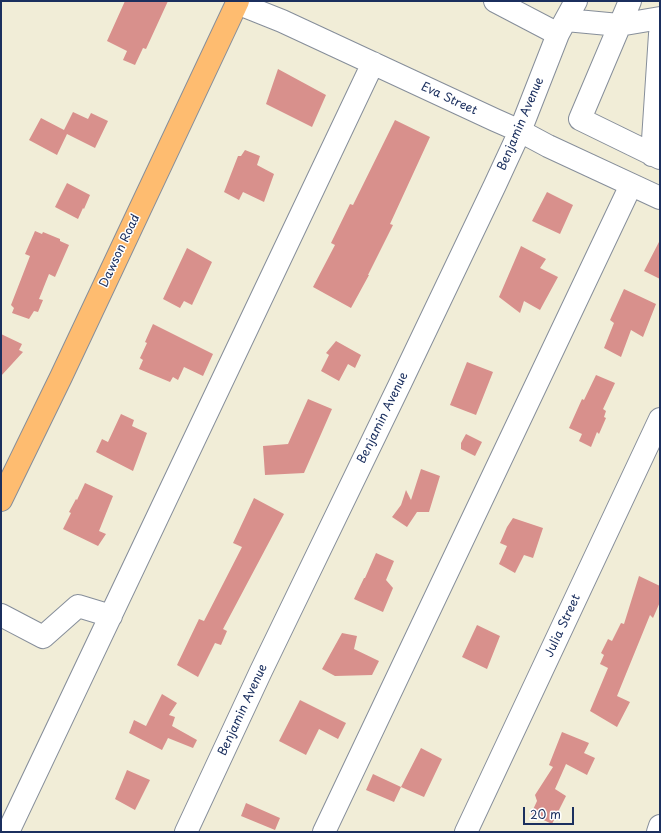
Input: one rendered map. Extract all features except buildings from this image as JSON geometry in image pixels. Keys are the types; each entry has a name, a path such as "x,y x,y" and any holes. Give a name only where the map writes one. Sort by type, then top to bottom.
{"main road":[{"name":"Dawson Road","path":"1,500 61,377 237,2"}],"street":[{"path":"496,1 567,18 620,25 660,18"},
{"path":"630,1 580,119 656,156 660,34"},
{"name":"Eva Street","path":"237,2 282,21 520,131 548,146 660,198"},
{"name":"Benjamin Avenue","path":"186,832 264,664 396,393 520,131 567,18"},
{"path":"8,832 373,63"},
{"path":"324,832 631,185"},
{"name":"Julia Street","path":"466,832 660,420"},
{"path":"1,615 43,637 78,606 111,616"},
{"path":"658,832 660,826"}]}
